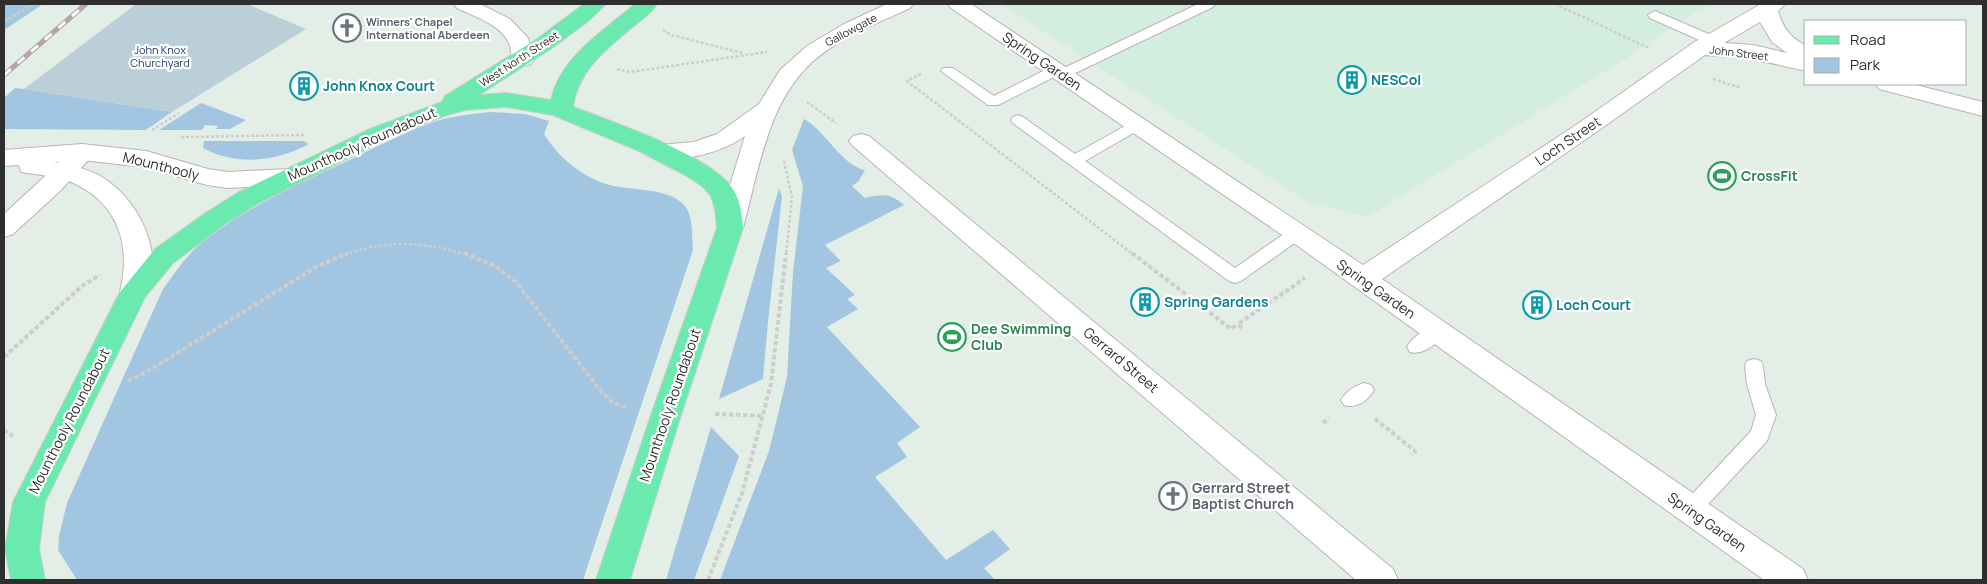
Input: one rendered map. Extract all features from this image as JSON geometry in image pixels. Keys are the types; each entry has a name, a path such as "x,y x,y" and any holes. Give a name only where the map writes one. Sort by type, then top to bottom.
{"main road":[{"name":"West North Street","path":"439,110 523,59 568,28 596,4"},
{"path":"561,110 564,92 569,80 578,67 647,4"},
{"name":"Mounthooly Roundabout","path":"28,580 22,549 29,502 45,466 134,292 164,256 191,235 248,198 378,134 439,110 464,103 506,100 542,105 561,110 694,168 709,178 721,190 728,205 730,228 662,427 613,580"},
{"path":"4,531 29,502"}],"street":[{"path":"464,4 493,18 517,35 522,48 523,59"},
{"name":"Gallowgate","path":"730,228 766,109 783,81 809,54 834,37 903,4"},
{"name":"Spring Garden","path":"958,4 1362,279 1426,340 1690,510 1790,580"},
{"name":"Loch Street","path":"1362,279 1680,63 1771,6"},
{"name":"John Street","path":"1771,6 1772,29 1804,54"},
{"name":"John Street","path":"1707,45 1753,52 1804,64"},
{"path":"1891,85 1983,109"},
{"name":"Gallowgate","path":"656,151 697,148 725,138 766,109"},
{"name":"Gerrard Street","path":"861,141 1381,580"},
{"path":"4,228 82,152"},
{"name":"Mounthooly","path":"4,158 82,152 146,159 207,177 228,180 289,177"},
{"path":"4,164 63,171 84,178 102,188 124,214 136,240 139,264 134,292"}],"lane":[{"path":"948,71 993,102 1208,4"},
{"path":"1656,15 1707,45"},
{"path":"1018,120 1235,278 1297,234"},
{"path":"1073,160 1137,125"},
{"path":"1690,510 1760,435 1766,415 1756,384 1754,366"}],"path":[{"path":"4,21 34,4"},
{"path":"1554,4 1680,63"},
{"path":"671,35 746,54"},
{"path":"612,76 617,69 630,72 746,54 772,52 766,59"},
{"path":"902,83 907,81"},
{"path":"803,98 861,141"},
{"path":"148,132 179,113"},
{"path":"164,117 169,119"},
{"path":"970,129 1232,329 1306,278"},
{"path":"180,137 307,135"},
{"path":"708,580 742,493 771,384 792,196 784,162"},
{"path":"120,386 153,368 316,267 370,247 406,242 439,247 477,257 504,271 516,282 600,390 611,401 628,409"},
{"path":"4,357 82,286 105,272"},
{"path":"1238,324 1242,328"},
{"path":"715,414 764,416"},
{"path":"4,430 13,436"}],"shaded area":[{"name":"NESCol","path":"1001,4 1714,4 1699,10 1617,64 1367,217 1309,203"}],"green space":[{"path":"4,4 43,4 4,30"},
{"name":"John Knox Churchyard","path":"136,4 247,4 306,29 172,112 24,89"},
{"path":"15,88 172,112 146,130 4,129 4,98"},
{"path":"201,103 246,120 230,129 216,129 218,126 205,125 202,130 159,130"},
{"path":"491,112 525,114 549,121 544,134 556,151 580,171 609,185 663,193 673,197 687,209 690,218 693,250 583,580 77,580 58,550 59,536 67,503 162,291 187,257 222,227 273,197 398,136 431,123 453,117"},
{"path":"804,119 812,124 849,162 865,170 858,182 852,186 865,198 890,196 904,205 825,245 841,261 826,268 855,295 847,299 858,309 827,327 920,427 897,443 907,457 875,477 946,560 993,530 1010,549 984,568 995,580 720,580 769,451 787,377 793,272 803,186 792,150"},
{"path":"204,141 304,141 309,144 283,155 256,160 229,158 216,154 203,148"},
{"path":"779,188 782,196 763,379 719,399"},
{"path":"711,427 739,456 694,580 666,580"}],"railway":[{"path":"4,75 86,4"}],"place":[{"name":"Winners' Chapel International Aberdeen","path":"347,28"},
{"name":"NESCol","path":"1352,80"},
{"name":"John Knox Court","path":"304,86"},
{"name":"CrossFit","path":"1722,176"},
{"name":"Spring Gardens","path":"1145,302"},
{"name":"Loch Court","path":"1537,305"},
{"name":"Dee Swimming Club","path":"952,337"},
{"name":"Gerrard Street Baptist Church","path":"1173,496"}]}
